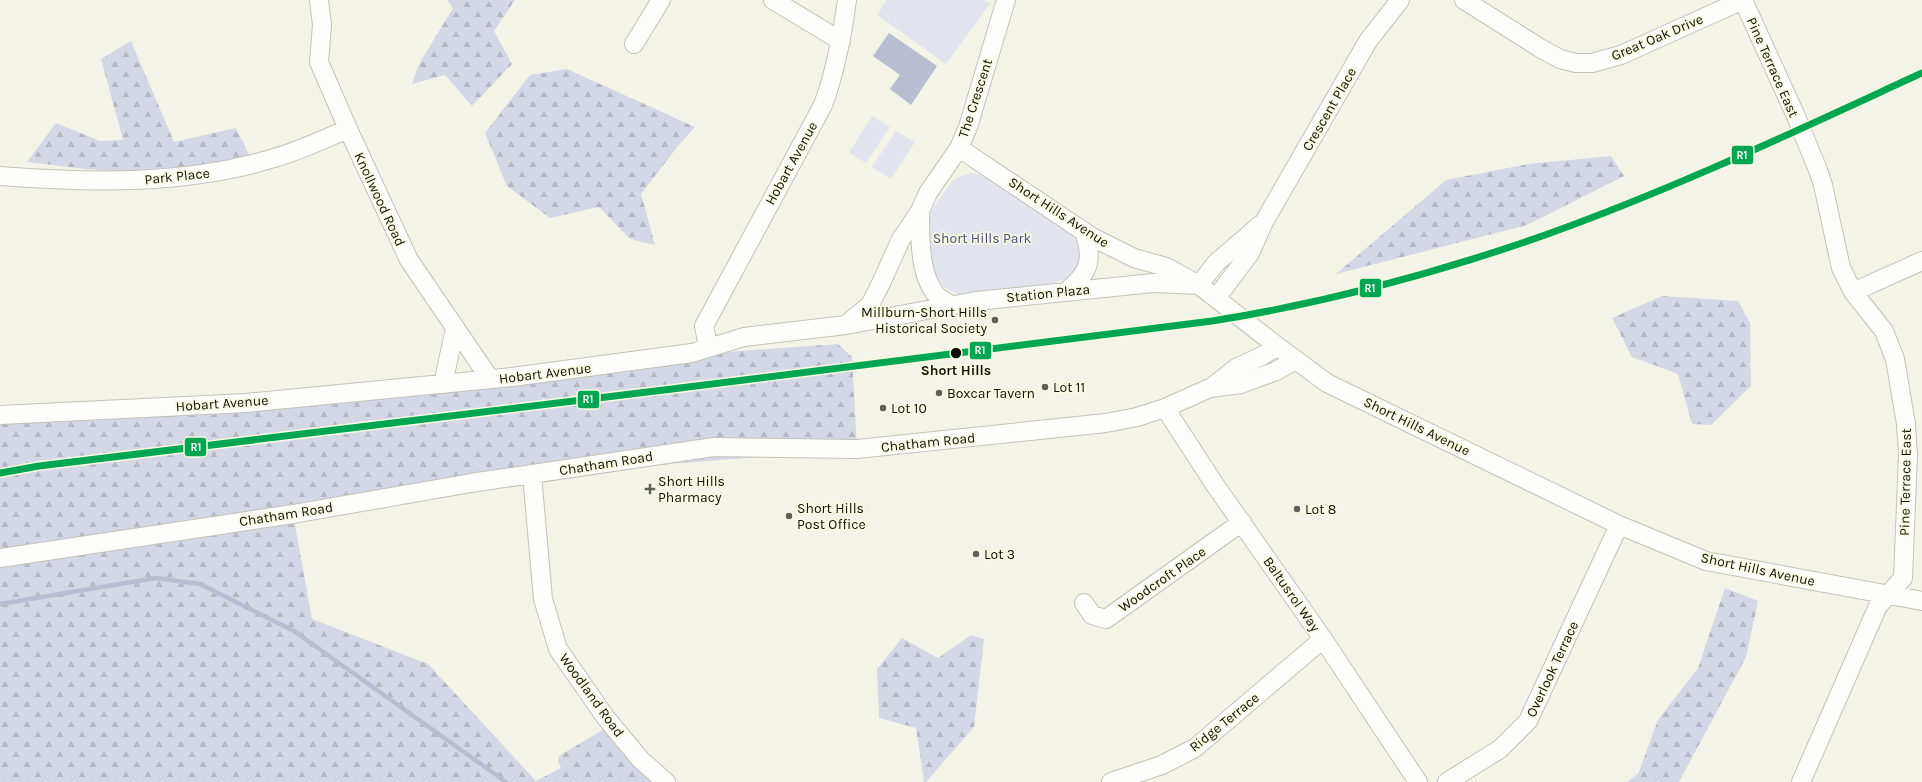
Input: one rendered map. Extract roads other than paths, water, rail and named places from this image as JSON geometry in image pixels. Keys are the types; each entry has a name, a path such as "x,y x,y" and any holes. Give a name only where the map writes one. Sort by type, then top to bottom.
{"street":[{"name":"Knollwood Road","path":"319,0 322,25 319,62 348,129 409,260 490,380"},
{"path":"634,44 661,0"},
{"path":"773,0 841,41"},
{"name":"Hobart Avenue","path":"0,415 246,403 490,380 692,353 708,347 704,326 823,105 833,79 841,41 847,0"},
{"name":"The Crescent","path":"846,325 870,305 901,239 920,211 928,193 959,148 968,127 1006,0"},
{"name":"Crescent Place","path":"1217,297 1250,253 1264,222 1368,42 1400,0"},
{"name":"Great Oak Drive","path":"1464,0 1560,59 1576,63 1592,63 1621,55 1743,0"},
{"name":"Pine Terrace East","path":"1743,0 1795,114 1818,170 1823,185 1841,268 1853,292 1884,331 1895,359 1914,432 1908,455 1903,578 1878,606 1801,782"},
{"name":"Park Place","path":"0,176 133,181 214,173 275,158 348,129"},
{"name":"Short Hills Avenue","path":"959,148 1084,232 1134,258 1166,267 1199,284 1277,346 1327,383 1619,525 1706,561 1922,601"},
{"name":"The Crescent","path":"920,211 921,248 925,274 938,297 951,305"},
{"name":"Crescent Place","path":"1199,284 1216,263 1264,222"},
{"path":"1067,291 1081,279 1090,263 1088,241 1084,232"},
{"path":"1853,292 1922,262"},
{"name":"Station Plaza","path":"708,347 744,337 846,325 951,305 1067,291 1153,283 1199,284"},
{"path":"443,384 455,328"},
{"name":"Chatham Road","path":"0,558 293,514 470,483 532,475 714,446 857,449 1106,423 1137,417 1165,408 1210,388 1236,368 1262,356 1277,346"},
{"name":"Chatham Road","path":"1210,388 1241,384 1276,371 1296,360"},
{"name":"Baltusrol Way","path":"1165,408 1242,522 1324,639 1418,782"},
{"name":"Woodland Road","path":"532,475 543,599 558,649 606,718 642,760 666,782"},
{"name":"Woodcroft Place","path":"1084,603 1092,615 1106,619 1242,522"},
{"name":"Overlook Terrace","path":"1448,782 1500,749 1528,721 1619,525"},
{"name":"Ridge Terrace","path":"1111,782 1162,765 1195,748 1324,639"}],"water":[{"path":"889,33 937,66 911,105 890,89 900,75 873,56"}],"waterway":[{"path":"0,604 156,578 200,584 294,631 506,782"}],"place":[{"name":"Millburn-Short Hills Historical Society","path":"995,320"},
{"name":"Short Hills","path":"956,353"},
{"name":"Lot 11","path":"1045,387"},
{"name":"Boxcar Tavern","path":"939,393"},
{"name":"Lot 10","path":"883,408"},
{"name":"Short Hills Pharmacy","path":"650,489"},
{"name":"Lot 8","path":"1297,509"},
{"name":"Short Hills Post Office","path":"789,516"},
{"name":"Lot 3","path":"976,554"}],"park label":[{"name":"Short Hills Park","path":"982,238"}]}
